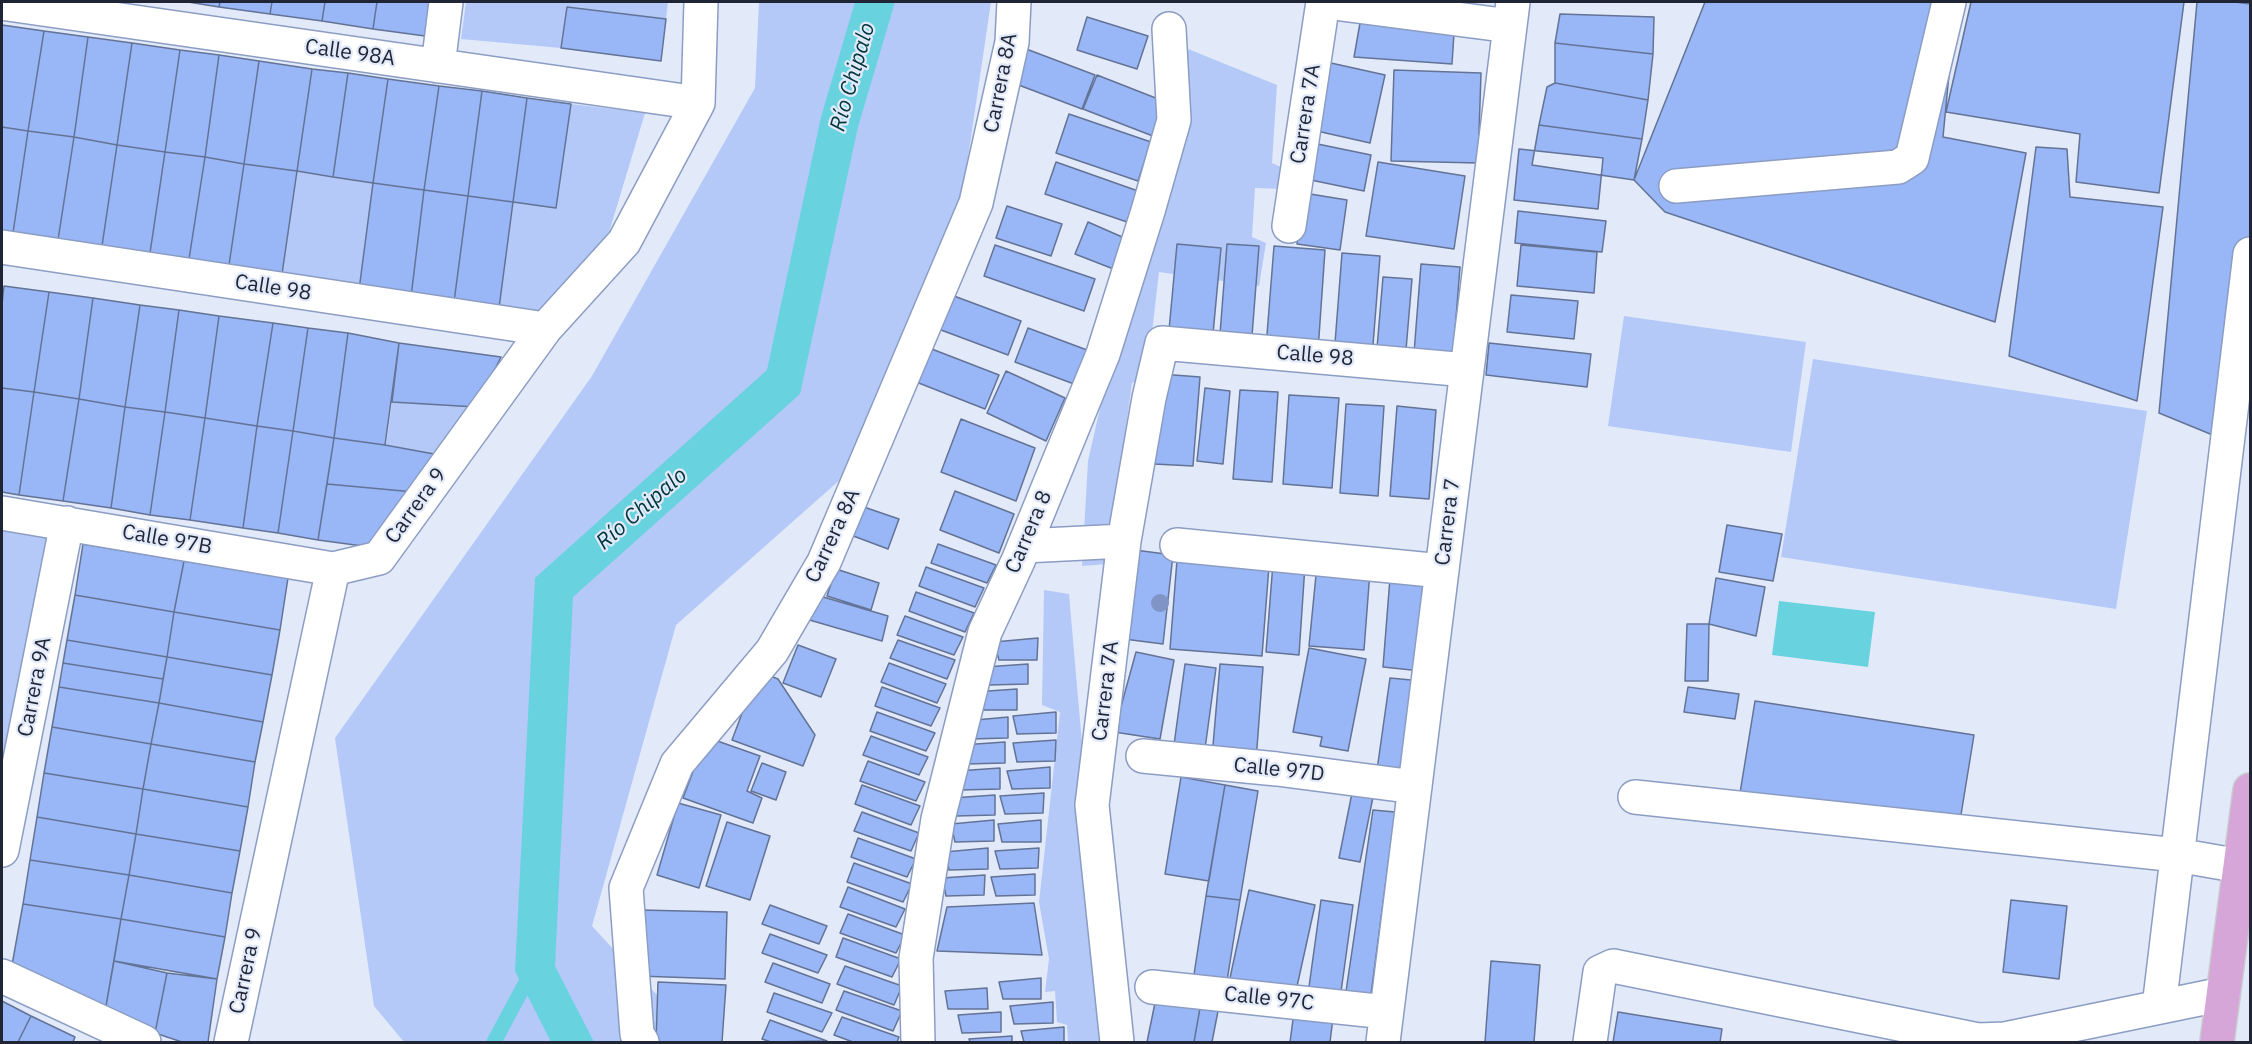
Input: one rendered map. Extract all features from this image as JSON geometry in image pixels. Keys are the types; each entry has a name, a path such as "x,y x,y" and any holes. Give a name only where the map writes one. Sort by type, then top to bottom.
{"main road":[{"path":"2217,1042 2250,790"}],"street":[{"path":"438,66 446,2"},
{"name":"Carrera 9","path":"231,1042 333,569 379,558 545,329 624,242 698,103 701,2"},
{"name":"Carrera 8A","path":"642,1042 637,1034 626,888 677,764 772,651 824,562 976,203 1012,42 1014,2"},
{"path":"1324,2 1512,14"},
{"name":"Carrera 7A","path":"1289,226 1324,2"},
{"path":"1676,186 1898,167 1912,158 1949,2"},
{"name":"Calle 98A","path":"2,3 698,103"},
{"name":"Carrera 7","path":"1384,1027 1512,14"},
{"name":"Carrera 8","path":"918,1042 916,958 938,819 985,632 1024,546 1103,354 1161,165 1174,120 1169,29"},
{"name":"Calle 98","path":"2,247 545,329"},
{"path":"2158,1007 2250,254"},
{"name":"Carrera 7A","path":"1117,1042 1092,805 1124,541 1149,398 1162,343"},
{"name":"Calle 98","path":"1162,343 1467,370"},
{"name":"Calle 97B","path":"2,513 333,569"},
{"name":"Carrera 9A","path":"2,850 68,523"},
{"path":"1024,546 1124,541"},
{"path":"1177,545 1442,571"},
{"name":"Calle 97D","path":"1143,756 1276,769 1415,787"},
{"path":"1635,797 2177,855 2240,866"},
{"path":"1590,1042 1600,972 1612,966 1866,1030 1978,1040 2006,1039 2223,994"},
{"path":"2,976 144,1042"},
{"name":"Calle 97C","path":"1152,987 1384,1027"}],"shaded area":[{"path":"466,2 668,2 666,19 567,7 561,48 461,39"},
{"path":"759,2 991,2 963,191 850,471 676,625 592,926 638,976 705,1042 404,1042 374,1006 335,738 592,376 755,88"},
{"path":"1156,36 1277,85 1272,163 1290,171 1285,189 1255,188 1252,237 1266,243 1259,286 1159,272 1147,376 1132,383 1107,564 1082,566 1088,461 1128,285 1160,187"},
{"path":"571,104 645,113 607,239 547,317 499,308 513,202 556,208"},
{"path":"297,171 373,183 359,290 282,274"},
{"path":"1624,316 1806,342 1791,452 1608,426"},
{"path":"1813,359 2147,411 2116,609 1781,557"},
{"path":"392,402 476,407 445,456 386,445"},
{"path":"2,523 56,533 2,822"},
{"path":"1044,590 1069,594 1108,1042 1068,1042 1067,1025 1057,1022 1055,991 1045,992 1049,959 1039,902 1060,712 1042,705"}],"water":[{"name":"Río Chipalo","path":"855,2 895,2 858,127 800,394 573,597 555,966 594,1042 551,1042 515,971 535,578 767,370 821,117"},
{"path":"1779,601 1875,612 1868,667 1772,655"}],"building":[{"path":"188,2 220,2 219,7"},
{"path":"220,2 272,2 270,14 219,7"},
{"path":"272,2 325,2 322,21 270,14"},
{"path":"325,2 377,2 373,29 322,21"},
{"path":"377,2 430,2 425,36 373,29"},
{"path":"1705,2 1956,2 1943,137 2026,153 1995,322 1665,212 1634,180"},
{"path":"1971,2 2184,2 2159,193 2076,182 2080,134 1946,112"},
{"path":"2197,2 2250,4 2250,381 2242,447 2159,413"},
{"path":"1363,6 1455,18 1452,64 1354,57"},
{"path":"567,7 666,19 661,61 561,48"},
{"path":"1560,14 1654,17 1653,54 1555,43"},
{"path":"1087,17 1148,36 1137,69 1077,50"},
{"path":"2,25 44,31 28,131 2,127"},
{"path":"44,31 88,37 74,137 28,131"},
{"path":"88,37 132,43 117,145 74,137"},
{"path":"132,43 180,50 165,152 117,145"},
{"path":"1555,43 1653,54 1648,100 1555,83"},
{"path":"1021,47 1095,75 1082,109 1008,81"},
{"path":"180,50 219,55 205,157 165,152"},
{"path":"219,55 259,61 244,164 205,157"},
{"path":"259,61 312,69 297,171 244,164"},
{"path":"1322,61 1385,75 1370,143 1308,129"},
{"path":"312,69 348,73 333,177 297,171"},
{"path":"1394,70 1481,73 1478,163 1391,161"},
{"path":"348,73 388,79 373,183 333,177"},
{"path":"1097,75 1171,104 1158,138 1083,109"},
{"path":"388,79 439,86 424,190 373,183"},
{"path":"1555,83 1648,100 1642,139 1539,125 1547,87"},
{"path":"439,86 482,91 468,196 424,190"},
{"path":"482,91 527,98 513,202 468,196"},
{"path":"527,98 571,104 556,208 513,202"},
{"path":"1069,114 1151,142 1138,181 1056,153"},
{"path":"1539,125 1642,139 1634,180 1532,165"},
{"path":"2,127 28,131 13,233 2,231"},
{"path":"28,131 74,137 58,240 13,233"},
{"path":"74,137 117,145 102,246 58,240"},
{"path":"1308,142 1371,155 1364,191 1301,178"},
{"path":"117,145 165,152 150,253 102,246"},
{"path":"2036,147 2067,149 2070,197 2163,207 2137,401 2009,356"},
{"path":"1519,149 1603,158 1598,209 1514,200"},
{"path":"165,152 205,157 189,259 150,253"},
{"path":"205,157 244,164 229,265 189,259"},
{"path":"1056,162 1138,191 1127,222 1045,194"},
{"path":"1378,162 1465,176 1454,249 1366,236"},
{"path":"244,164 297,171 282,274 229,265"},
{"path":"373,183 424,190 411,297 359,290"},
{"path":"424,190 468,196 454,302 411,297"},
{"path":"1304,193 1347,200 1340,250 1297,244"},
{"path":"468,196 513,202 499,308 454,302"},
{"path":"1007,206 1062,224 1051,256 996,238"},
{"path":"1518,211 1606,221 1602,252 1515,243"},
{"path":"1088,222 1129,240 1116,270 1075,254"},
{"path":"1177,244 1221,248 1213,334 1169,330"},
{"path":"1227,244 1259,246 1252,336 1220,334"},
{"path":"995,245 1095,279 1084,311 984,276"},
{"path":"1521,245 1597,252 1594,293 1517,286"},
{"path":"1274,246 1325,250 1318,351 1266,347"},
{"path":"1342,253 1380,256 1373,345 1335,343"},
{"path":"1421,264 1460,267 1453,356 1414,353"},
{"path":"1383,277 1412,279 1406,350 1377,348"},
{"path":"4,286 49,292 34,392 2,388"},
{"path":"49,292 93,298 79,399 34,392"},
{"path":"946,293 1021,321 1008,355 933,327"},
{"path":"1511,295 1578,301 1574,339 1507,332"},
{"path":"93,298 140,305 125,407 79,399"},
{"path":"140,305 179,310 165,412 125,407"},
{"path":"179,310 219,316 205,418 165,412"},
{"path":"219,316 273,323 257,426 205,418"},
{"path":"273,323 308,328 293,431 257,426"},
{"path":"308,328 348,333 334,438 293,431"},
{"path":"1028,328 1087,350 1074,384 1015,362"},
{"path":"348,333 399,343 385,445 334,438"},
{"path":"399,343 501,357 476,407 392,402"},
{"path":"1489,343 1591,354 1587,387 1486,375"},
{"path":"924,346 999,375 985,409 911,380"},
{"path":"1006,371 1065,398 1046,441 987,413"},
{"path":"1161,374 1200,377 1193,466 1154,464"},
{"path":"2,388 34,392 19,495 2,492"},
{"path":"1205,388 1230,391 1223,464 1197,461"},
{"path":"1240,390 1278,392 1272,482 1233,479"},
{"path":"34,392 79,399 63,501 19,495"},
{"path":"1289,395 1339,398 1332,488 1283,484"},
{"path":"79,399 125,407 111,508 63,501"},
{"path":"1346,404 1384,406 1378,496 1340,493"},
{"path":"1397,406 1436,410 1429,499 1390,496"},
{"path":"125,407 165,412 150,515 111,508"},
{"path":"165,412 205,418 190,520 150,515"},
{"path":"205,418 257,426 243,528 190,520"},
{"path":"961,419 1035,448 1016,501 941,472"},
{"path":"257,426 293,431 278,533 243,528"},
{"path":"293,431 334,438 318,540 278,533"},
{"path":"334,438 445,456 414,492 327,484"},
{"path":"327,484 414,492 370,547 318,540"},
{"path":"955,491 1014,514 999,553 940,530"},
{"path":"858,505 899,519 888,549 848,534"},
{"path":"1727,525 1782,534 1773,581 1719,572"},
{"path":"83,544 184,561 174,612 75,595"},
{"path":"938,544 996,565 987,583 931,563"},
{"path":"1135,550 1173,555 1163,644 1124,639"},
{"path":"1177,560 1269,566 1262,656 1170,649"},
{"path":"184,561 288,578 280,630 174,612"},
{"path":"1273,563 1305,565 1299,655 1266,652"},
{"path":"1317,565 1370,571 1364,650 1309,646"},
{"path":"926,567 984,588 975,607 919,586"},
{"path":"836,569 879,583 871,610 827,596"},
{"path":"1390,578 1428,580 1421,671 1383,667"},
{"path":"1716,578 1765,587 1756,636 1709,624"},
{"path":"916,592 974,613 965,632 909,611"},
{"path":"813,594 888,616 882,641 806,619"},
{"path":"75,595 174,612 167,657 67,640"},
{"path":"174,612 280,630 272,675 167,657"},
{"path":"905,616 963,637 954,655 897,635"},
{"path":"1687,624 1709,624 1708,681 1685,681"},
{"path":"1038,638 1037,660 999,660 994,642"},
{"path":"67,640 167,657 163,679 63,663"},
{"path":"898,640 955,660 947,679 890,658"},
{"path":"798,645 836,659 821,697 783,683"},
{"path":"1309,648 1366,659 1348,751 1320,746 1322,737 1293,732"},
{"path":"1136,652 1174,660 1160,739 1114,732"},
{"path":"167,657 272,675 263,722 159,703"},
{"path":"63,663 163,679 159,703 59,687"},
{"path":"889,663 946,684 937,703 881,682"},
{"path":"1028,664 1028,684 989,685 985,667"},
{"path":"1185,664 1216,668 1204,756 1173,752"},
{"path":"1220,664 1263,667 1256,761 1212,757"},
{"path":"758,671 778,679 815,735 803,766 732,740"},
{"path":"1390,678 1422,681 1410,774 1377,770"},
{"path":"59,687 159,703 151,744 52,727"},
{"path":"882,687 940,708 931,726 875,706"},
{"path":"1688,687 1739,694 1735,719 1684,712"},
{"path":"1017,689 1017,710 979,710 974,692"},
{"path":"1755,701 1974,735 1959,827 1740,793"},
{"path":"159,703 263,722 255,762 151,744"},
{"path":"877,712 935,733 926,751 870,731"},
{"path":"1056,712 1056,733 1017,734 1013,716"},
{"path":"1008,717 1008,738 969,739 965,721"},
{"path":"52,727 151,744 143,789 44,773"},
{"path":"871,736 928,757 919,775 863,755"},
{"path":"706,737 760,756 747,791 762,798 753,823 683,798"},
{"path":"1056,740 1055,761 1017,762 1013,743"},
{"path":"1005,742 1005,763 966,764 962,745"},
{"path":"151,744 255,762 248,807 143,789"},
{"path":"868,761 925,782 916,801 860,781"},
{"path":"762,763 786,772 776,800 751,791"},
{"path":"1050,767 1050,788 1012,789 1007,771"},
{"path":"1000,768 1000,789 961,790 957,771"},
{"path":"44,773 143,789 136,834 37,817"},
{"path":"1181,777 1225,785 1209,881 1165,874"},
{"path":"862,785 920,806 911,825 855,804"},
{"path":"1225,785 1258,791 1240,900 1206,896"},
{"path":"143,789 248,807 240,851 136,834"},
{"path":"1044,793 1043,813 1005,814 1000,796"},
{"path":"1352,793 1373,797 1360,862 1339,858"},
{"path":"995,795 995,815 956,816 952,798"},
{"path":"678,803 721,815 699,888 657,875"},
{"path":"1373,810 1395,812 1370,1002 1345,998"},
{"path":"862,812 919,833 911,851 854,831"},
{"path":"37,817 136,834 129,875 30,860"},
{"path":"994,820 994,841 955,842 951,824"},
{"path":"1041,820 1041,842 1002,842 998,824"},
{"path":"727,822 770,836 750,900 706,886"},
{"path":"136,834 240,851 232,893 129,875"},
{"path":"858,838 916,859 907,877 851,857"},
{"path":"988,848 988,869 949,870 945,852"},
{"path":"1039,848 1038,868 1000,869 995,851"},
{"path":"30,860 129,875 121,919 23,904"},
{"path":"854,863 912,884 903,902 847,882"},
{"path":"1035,874 1035,895 996,896 991,877"},
{"path":"129,875 232,893 225,937 121,919"},
{"path":"985,875 984,895 946,896 942,878"},
{"path":"848,887 905,909 896,927 840,907"},
{"path":"1249,890 1315,905 1294,1000 1228,987"},
{"path":"1206,896 1240,900 1226,987 1193,981"},
{"path":"1321,900 1353,905 1340,999 1308,994"},
{"path":"2011,900 2067,906 2059,979 2003,972"},
{"path":"1034,903 1042,955 937,951 947,907"},
{"path":"23,904 121,919 106,1006 12,965"},
{"path":"770,905 827,926 819,944 762,924"},
{"path":"640,910 727,912 725,979 638,976"},
{"path":"848,914 905,935 896,953 840,933"},
{"path":"121,919 225,937 217,979 114,961"},
{"path":"770,934 827,955 818,973 762,953"},
{"path":"843,938 901,959 892,977 836,957"},
{"path":"114,961 167,973 155,1033 106,1006"},
{"path":"1491,961 1540,965 1534,1042 1485,1042"},
{"path":"773,963 830,984 822,1003 765,982"},
{"path":"845,966 902,986 894,1005 837,984"},
{"path":"167,973 217,979 208,1042 182,1042 155,1033"},
{"path":"1041,978 1041,999 1003,999 999,982"},
{"path":"658,982 726,985 722,1042 656,1042"},
{"path":"987,988 988,1009 948,1009 945,991"},
{"path":"844,991 902,1011 893,1031 836,1010"},
{"path":"774,993 832,1013 822,1032 767,1012"},
{"path":"1156,998 1200,1008 1194,1042 1147,1042"},
{"path":"2,1001 31,1016 18,1042 2,1042"},
{"path":"1053,1002 1053,1023 1014,1024 1010,1006"},
{"path":"1200,1008 1218,1011 1212,1042 1194,1042"},
{"path":"1001,1012 1001,1032 962,1033 958,1015"},
{"path":"1294,1012 1333,1018 1330,1042 1290,1042"},
{"path":"1618,1012 1722,1029 1720,1042 1613,1042"},
{"path":"31,1016 75,1037 73,1042 18,1042"},
{"path":"842,1017 899,1037 897,1042 853,1042 834,1035"},
{"path":"770,1020 827,1041 771,1042 762,1039"},
{"path":"1064,1027 1064,1042 1024,1042 1021,1031"},
{"path":"1012,1036 1012,1042 970,1042 969,1039"}],"waterway":[{"path":"494,1042 532,971"}]}
